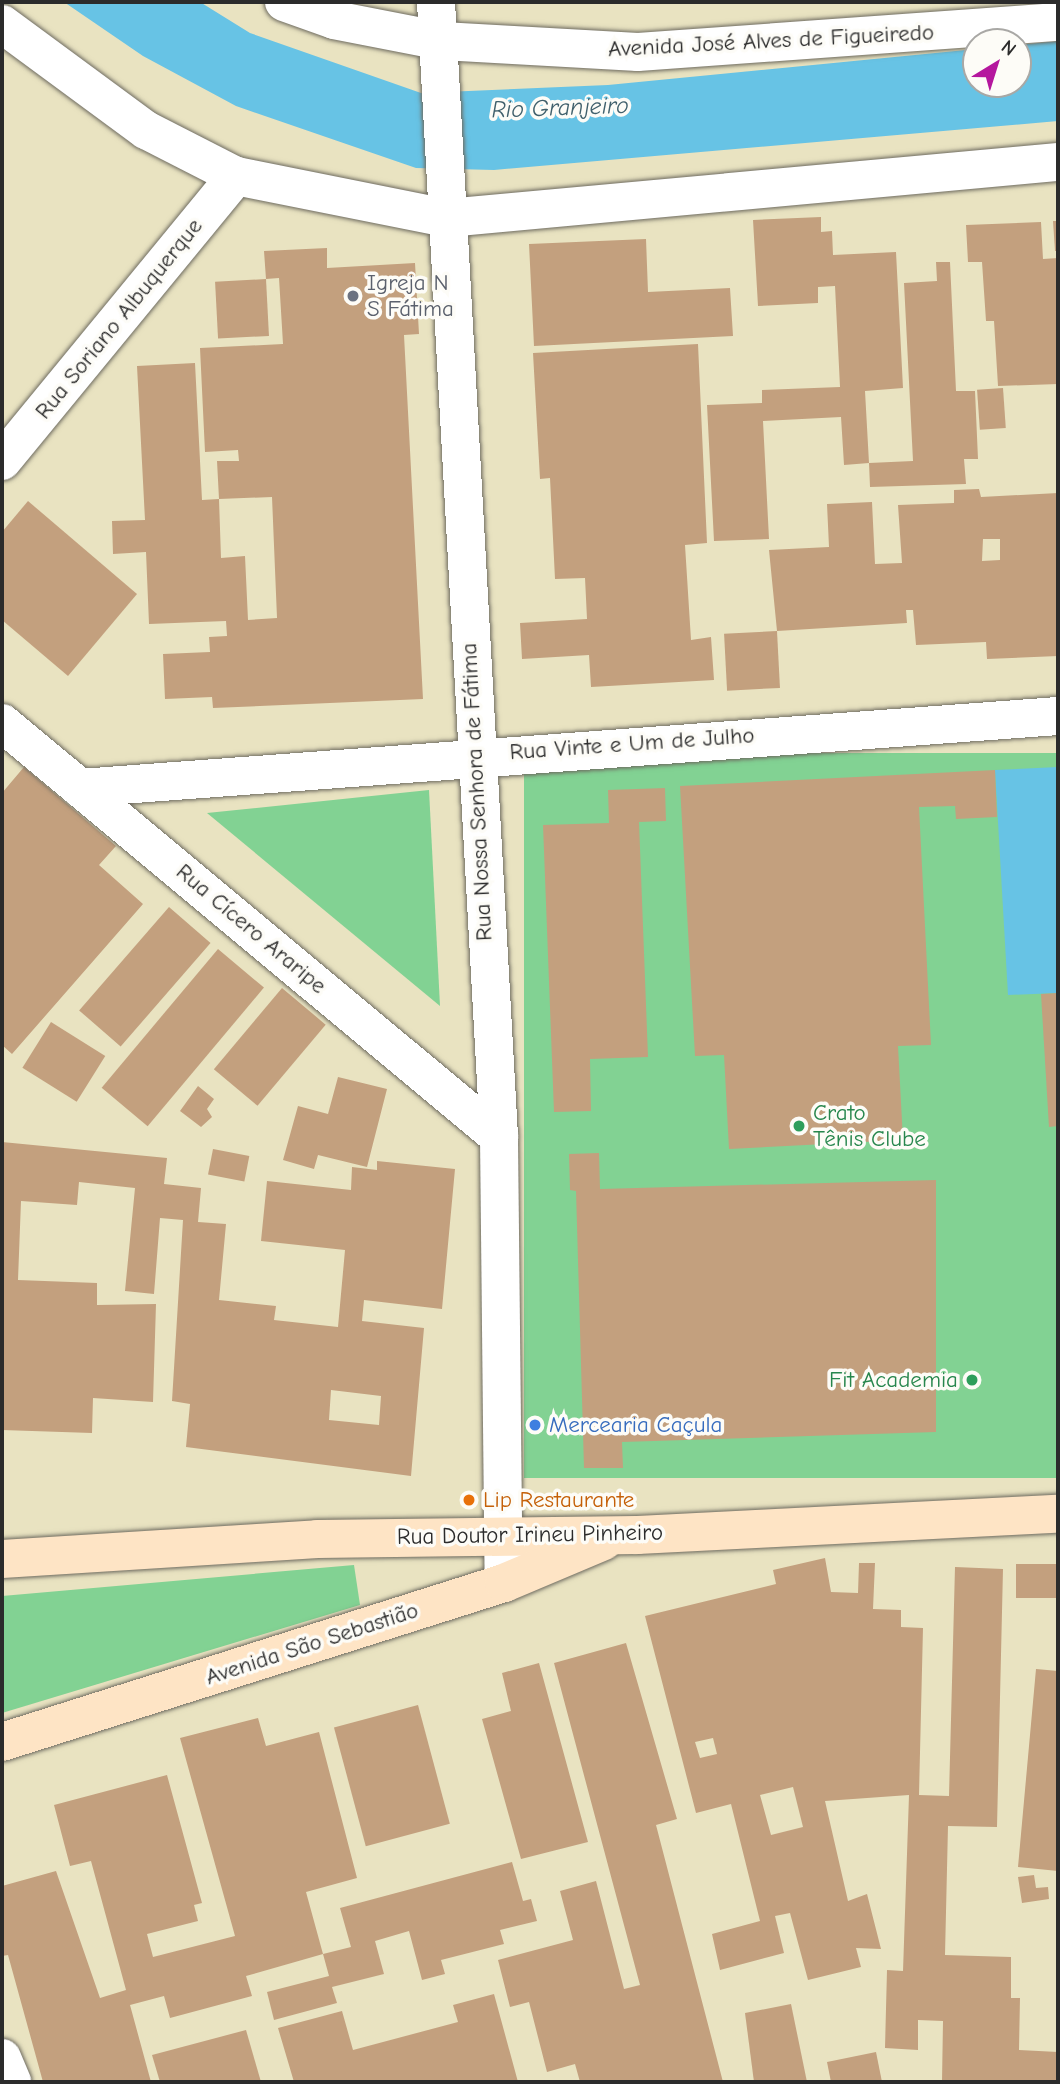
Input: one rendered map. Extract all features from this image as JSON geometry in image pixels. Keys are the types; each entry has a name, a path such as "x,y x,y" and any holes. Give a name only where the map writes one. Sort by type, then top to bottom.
{"street":[{"name":"Avenida José Alves de Figueiredo","path":"284,2 443,56 638,52 1058,22"},
{"name":"Rua Nossa Senhora de Fátima","path":"436,2 443,56 447,203 474,755 499,1136 508,1534 504,1583"},
{"path":"2,24 146,130 236,176 447,203 1058,162"},
{"name":"Rua Soriano Albuquerque","path":"2,461 236,176"},
{"name":"Rua Vinte e Um de Julho","path":"80,788 474,755 1058,716"},
{"name":"Rua Cícero Araripe","path":"2,723 499,1136"},
{"name":"Rua Doutor Irineu Pinheiro","path":"2,1559 508,1534 619,1535 1058,1514"},
{"name":"Avenida São Sebastião","path":"2,1742 504,1583 619,1535"},
{"path":"2,2058 12,2082"}],"green space":[{"name":"Crato Tênis Clube","path":"524,753 1058,753 1058,1478 524,1478"},
{"path":"429,790 440,1006 207,813"},
{"path":"354,1565 360,1605 2,1713 2,1596"}],"water":[{"name":"Rio Granjeiro","path":"64,2 200,2 250,33 421,93 608,85 962,50 962,98 1032,98 1032,44 1058,41 1058,121 494,170 416,168 236,106 143,56"},
{"path":"1058,767 1058,993 1008,995 995,770"}],"building":[{"path":"821,217 821,232 832,231 833,255 896,252 903,388 865,391 869,463 844,465 841,417 763,421 769,539 714,541 707,405 762,403 762,390 840,387 835,286 818,287 818,303 758,306 753,220"},
{"path":"1053,221 1058,221 1058,251 1055,251"},
{"path":"1041,222 1043,259 1058,258 1058,384 998,386 994,321 986,321 982,262 968,262 966,225"},
{"path":"646,239 648,292 730,288 733,336 534,346 529,244"},
{"path":"327,248 327,268 415,263 419,334 404,335 423,699 213,708 212,697 165,699 163,654 210,652 209,637 227,636 226,621 149,624 146,552 113,554 112,521 145,520 137,366 195,363 202,500 219,499 217,461 239,461 238,450 205,452 200,348 283,344 279,278 266,279 264,251","holes":["272,497 277,618 248,620 245,556 221,558 219,499"]},
{"path":"936,262 950,262 956,391 975,391 978,459 964,459 966,484 870,487 869,463 913,461 904,283 937,281"},
{"path":"266,279 269,336 218,339 215,282"},
{"path":"698,344 707,543 685,545 691,640 711,637 714,680 591,687 589,655 522,659 520,623 587,619 585,578 555,579 550,478 540,479 533,353"},
{"path":"1003,388 1006,428 980,430 977,390"},
{"path":"979,489 981,497 1058,493 1058,656 987,659 986,642 916,645 913,610 906,610 907,623 777,631 769,550 829,547 827,504 872,502 875,564 902,563 898,505 954,503 954,490","holes":["983,539 1000,539 1000,560 982,561"]},
{"path":"28,501 137,594 68,676 2,620 2,532"},
{"path":"777,631 780,688 727,691 724,634"},
{"path":"24,767 116,846 99,865 143,904 12,1054 2,1045 2,793"},
{"path":"995,770 997,817 956,819 955,806 919,807 931,1045 898,1046 903,1140 729,1149 724,1055 695,1056 680,786"},
{"path":"665,788 666,821 639,822 648,1057 590,1059 591,1111 554,1112 543,825 609,823 608,790"},
{"path":"169,907 211,943 121,1046 79,1010"},
{"path":"218,949 264,988 148,1126 102,1088"},
{"path":"282,988 326,1025 258,1106 214,1069"},
{"path":"1058,993 1058,1126 1049,1127 1041,994"},
{"path":"51,1022 105,1056 77,1102 22,1068"},
{"path":"338,1077 387,1089 367,1167 318,1155 314,1169 283,1160 298,1106 328,1114"},
{"path":"198,1086 214,1099 207,1109 212,1117 201,1127 180,1111"},
{"path":"2,1142 167,1158 164,1184 201,1188 198,1222 226,1224 219,1300 276,1306 274,1320 338,1327 345,1250 261,1241 267,1181 351,1190 352,1167 377,1170 377,1161 455,1169 442,1309 364,1300 362,1321 424,1328 411,1476 186,1447 190,1404 172,1401 183,1220 160,1218 154,1294 125,1291 135,1188 79,1182 77,1205 21,1201 18,1280 97,1283 97,1305 156,1304 153,1402 93,1398 92,1433 2,1430","holes":["331,1390 381,1396 379,1425 329,1420"]},
{"path":"213,1149 249,1156 244,1182 208,1175"},
{"path":"599,1153 600,1189 936,1180 936,1432 622,1442 623,1468 584,1468 576,1191 570,1190 569,1154"},
{"path":"825,1558 831,1592 858,1593 859,1563 875,1563 873,1609 901,1610 901,1627 923,1628 919,1795 949,1796 955,1567 1003,1569 997,1827 948,1826 945,1955 1011,1957 1011,1998 1020,1998 1019,2050 1058,2052 1058,2082 942,2082 943,2021 918,2020 918,2050 885,2048 887,1970 903,1971 909,1795 825,1801 848,1901 867,1894 881,1949 856,1948 861,1967 808,1980 790,1913 775,1916 784,1953 720,1970 712,1934 760,1921 731,1804 696,1813 645,1616 776,1584 773,1570","holes":["713,1738 717,1754 700,1758 695,1742","793,1787 803,1827 771,1835 760,1795"]},
{"path":"1016,1564 1058,1564 1058,1598 1016,1598"},
{"path":"626,1643 677,1819 656,1825 723,2082 580,2082 575,2064 547,2072 529,2002 510,2007 498,1960 573,1940 560,1891 596,1881 624,1989 640,1985 554,1663"},
{"path":"539,1663 588,1842 521,1859 482,1719 511,1711 502,1673"},
{"path":"1036,1669 1058,1671 1058,1871 1018,1867"},
{"path":"418,1705 450,1824 366,1846 334,1728"},
{"path":"258,1718 266,1746 319,1732 357,1878 306,1892 323,1954 246,1976 252,1996 170,2018 164,1996 130,2005 151,2082 43,2082 8,1955 2,1956 2,1886 56,1871 100,1998 126,1990 91,1861 70,1866 54,1805 167,1775 202,1903 194,1905 198,1921 147,1934 153,1957 235,1936 180,1738"},
{"path":"512,1862 523,1901 531,1899 537,1921 500,1930 504,1944 441,1960 445,1974 422,1980 409,1931 375,1941 384,1974 332,1987 337,2003 274,2020 267,1992 329,1976 323,1954 351,1947 340,1908"},
{"path":"1034,1875 1036,1888 1048,1887 1049,1899 1022,1903 1018,1877"},
{"path":"494,1994 518,2082 294,2082 278,2028 342,2011 353,2050 458,2022 453,2005"},
{"path":"791,2004 807,2082 754,2082 745,2013"},
{"path":"246,2030 261,2082 160,2082 152,2055"},
{"path":"876,2052 882,2082 831,2082 827,2062"}],"place":[{"name":"Igreja N S Fátima","path":"353,296"},
{"name":"Crato Tênis Clube","path":"799,1126"},
{"name":"Fit Academia","path":"972,1380"},
{"name":"Mercearia Caçula","path":"535,1425"},
{"name":"Lip Restaurante","path":"469,1500"}]}
